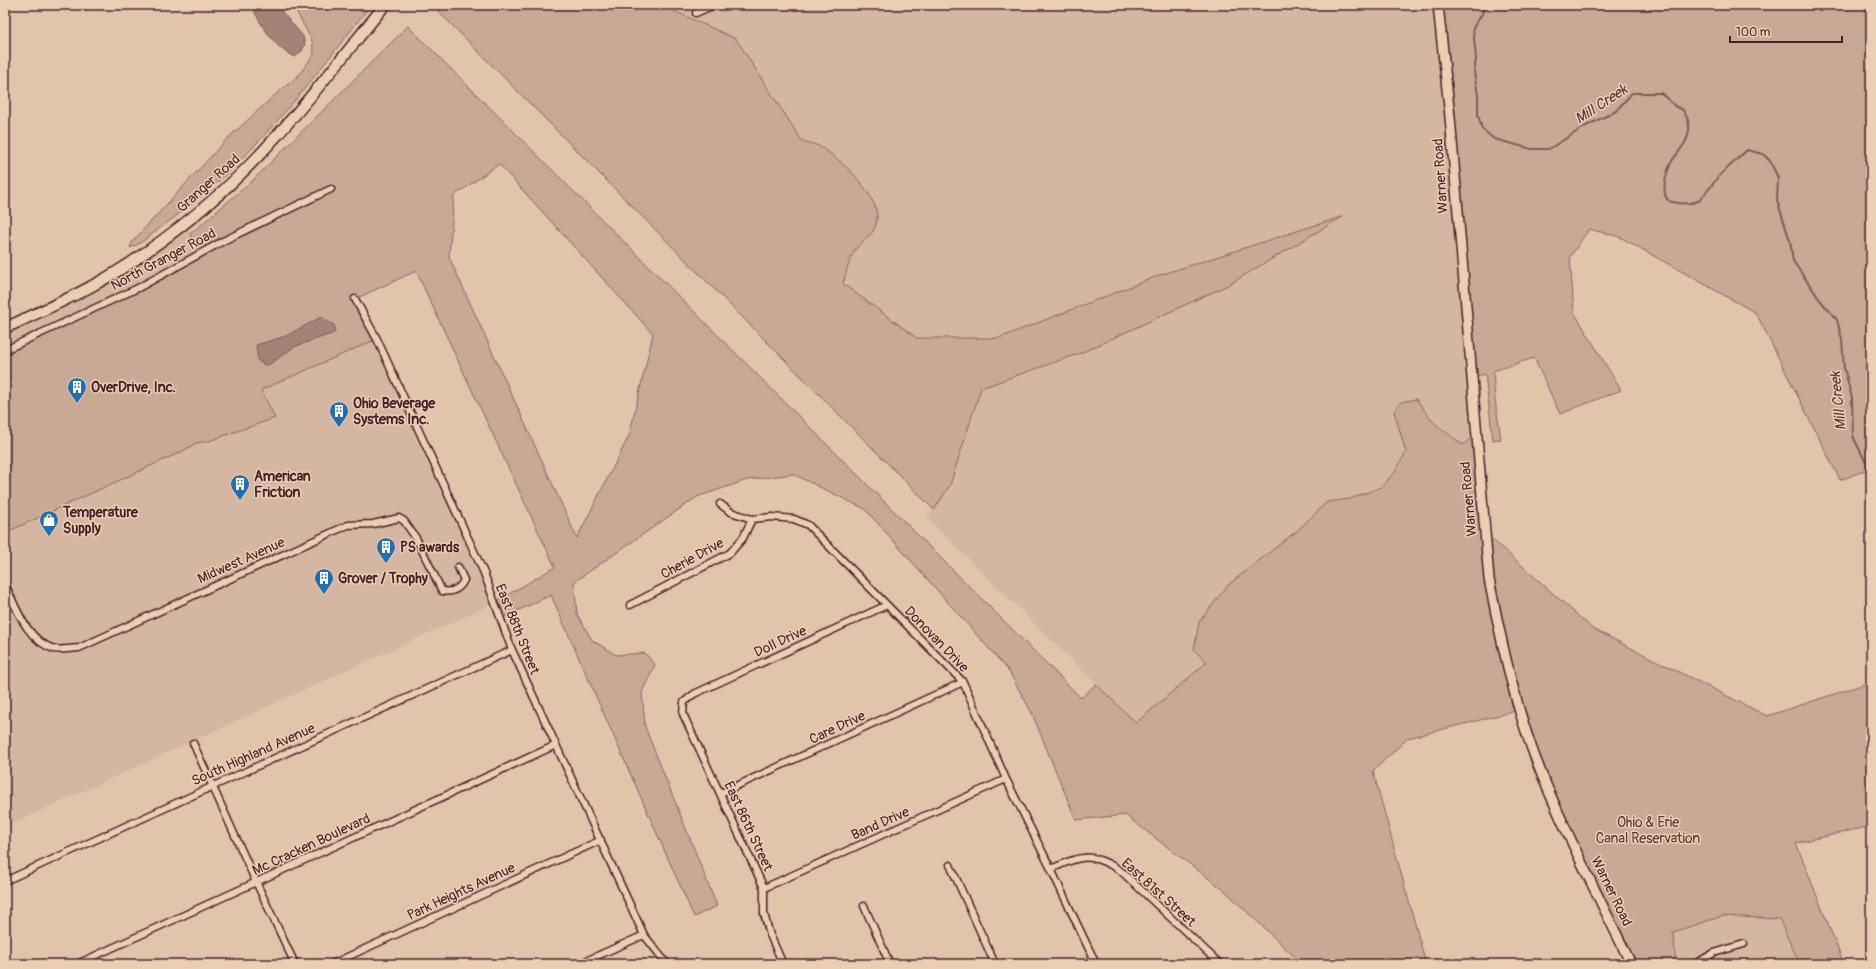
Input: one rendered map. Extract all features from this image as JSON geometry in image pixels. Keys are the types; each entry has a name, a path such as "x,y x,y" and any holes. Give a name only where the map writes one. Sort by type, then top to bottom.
{"main road":[{"name":"Granger Road","path":"5,328 96,284 145,253 185,223 223,190 273,141 385,5"},
{"name":"Warner Road","path":"1438,5 1450,117 1489,579 1504,653 1526,729 1542,775 1632,964"}],"street":[{"path":"696,13 714,5"},
{"name":"North Granger Road","path":"5,350 138,288 225,240 331,189"},
{"name":"East 88th Street","path":"355,299 377,339 484,574 512,650 644,935 667,964"},
{"name":"Donovan Drive","path":"720,504 731,512 752,519 772,517 794,519 808,525 962,682 1006,779 1096,964"},
{"name":"Midwest Avenue","path":"5,584 24,624 38,639 55,649 79,648 348,525 373,524 399,518 404,521 416,538 442,591 449,592 461,587 464,580 458,567"},
{"name":"Cherie Drive","path":"630,605 730,553 743,538 752,519"},
{"name":"Doll Drive","path":"684,702 694,694 887,604"},
{"name":"South Highland Avenue","path":"5,881 512,650"},
{"name":"Care Drive","path":"721,793 962,682"},
{"name":"East 86th Street","path":"684,702 683,714 764,888 764,914 770,935 783,964"},
{"path":"193,743 295,964"},
{"name":"Mc Cracken Boulevard","path":"77,964 556,745"},
{"name":"Band Drive","path":"764,888 1006,779"},
{"name":"Park Heights Avenue","path":"332,964 601,840"},
{"name":"East 81st Street","path":"1051,869 1074,859 1092,857 1106,861 1121,871 1220,964"},
{"path":"950,865 995,964"},
{"path":"864,906 890,964"},
{"path":"579,964 644,935"},
{"path":"1695,964 1714,954 1744,944"}],"shaded area":[{"path":"252,5 276,5 303,36 305,44 302,51 295,57 288,54 275,43 258,19"},
{"path":"661,5 1438,5 1476,434 1136,723 927,518 934,510 824,338 861,232 736,39"},
{"path":"185,223 200,253 355,299 442,482 494,603 5,827 5,328 96,284"},
{"path":"321,317 334,325 334,333 294,347 270,364 265,365 258,361 256,345 286,336"},
{"path":"1723,916 1779,919 1800,964 1676,964 1673,932"}],"green space":[{"path":"293,5 370,6 301,93 251,149 197,200 145,240 130,248 132,242 226,140 298,76 314,54 312,41"},
{"path":"432,5 661,5 736,39 802,141 814,144 833,156 854,175 871,197 877,218 875,228 855,250 843,284 917,338 999,338 1160,275 1344,216 1228,285 1081,353 981,388 950,485 934,510"},
{"path":"1438,5 1871,5 1871,473 1869,469 1840,480 1756,313 1620,237 1589,229 1570,257 1574,312 1621,390 1560,414 1534,358 1493,371 1495,400 1501,439 1493,440 1485,374 1471,378"},
{"name":"Ohio & Erie Canal Reservation","path":"408,26 1081,698 1096,684 1136,723 1207,662 1194,650 1199,622 1228,585 1298,530 1327,502 1350,499 1381,487 1395,472 1406,452 1394,411 1401,402 1416,399 1434,423 1463,445 1476,434 1485,533 1593,629 1767,716 1871,682 1871,826 1796,843 1844,964 1800,964 1779,919 1723,916 1673,932 1676,964 1631,964 1586,871 1520,710 1408,738 1373,771 1426,964 1302,964 1224,890 1125,815 1076,820 1031,711 1008,670 865,509 793,474 747,480 697,497 574,582 577,614 592,640 616,655 645,653 655,665 642,692 645,727 717,906 694,917 551,595 500,619 494,603 555,567 416,271 355,299 377,339 261,390 275,418 209,441 196,443 183,451 5,533 5,350 57,326 200,254 190,234 250,183","holes":["499,164 653,334 629,436 577,538 449,257 454,196"]}],"waterway":[{"name":"Mill Creek","path":"1485,5 1482,14 1473,28 1476,59 1474,72 1478,95 1478,115 1482,129 1494,139 1532,149 1549,149 1586,126 1616,111 1632,93 1661,93 1676,107 1682,109 1689,124 1687,139 1672,161 1666,177 1665,196 1668,200 1683,203 1690,203 1700,200 1720,175 1747,150 1763,154 1770,161 1778,178 1777,200 1790,241 1793,261 1820,300 1837,320 1842,339 1844,368 1852,398 1853,436 1871,473"}],"place":[{"name":"OverDrive, Inc.","path":"77,404"},
{"name":"Ohio Beverage Systems Inc.","path":"339,428"},
{"name":"American Friction","path":"240,501"},
{"name":"Temperature Supply","path":"49,537"},
{"name":"PS awards","path":"386,564"},
{"name":"Grover / Trophy","path":"324,595"}]}
